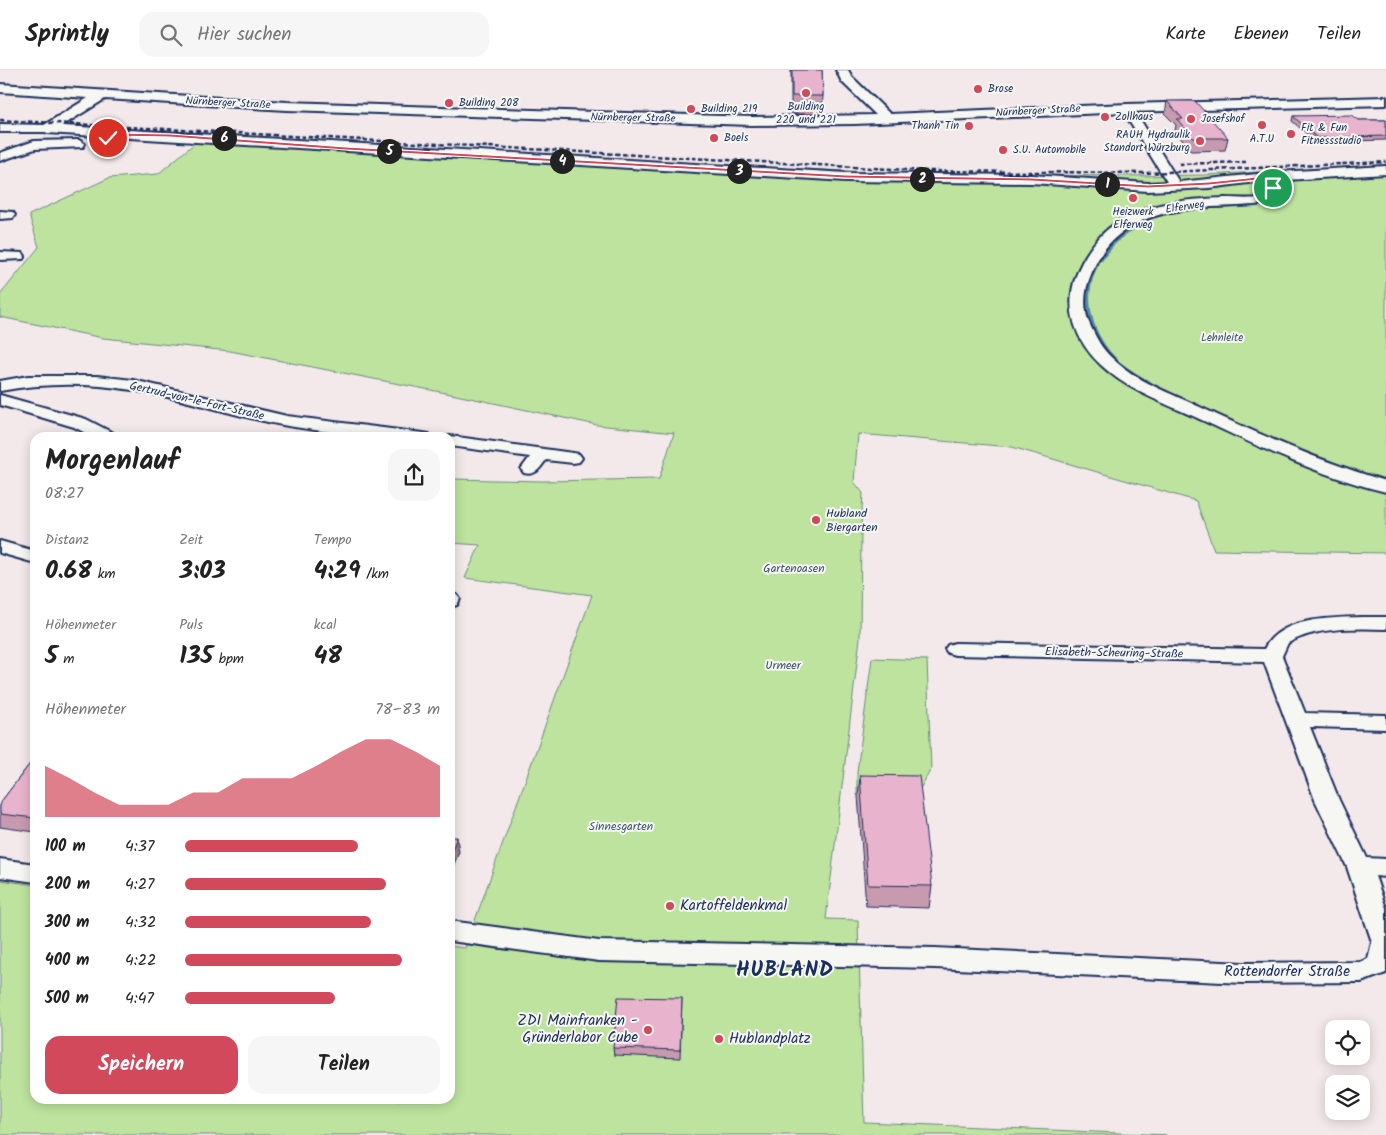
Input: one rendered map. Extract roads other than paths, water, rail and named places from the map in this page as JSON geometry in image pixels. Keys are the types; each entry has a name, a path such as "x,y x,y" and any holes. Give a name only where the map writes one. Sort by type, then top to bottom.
{"street":[{"path":"842,70 847,80 883,113 884,119"},
{"name":"Nürnberger Straße","path":"0,88 287,106 742,120 884,119 1127,108 1386,101"},
{"path":"47,129 101,95"},
{"name":"Elferweg","path":"1127,108 1175,185 1209,184 1258,178 1277,193 1271,199 1261,201 1180,206 1156,211 1122,226 1106,239 1085,268 1076,301 1079,320 1096,352 1117,371 1164,396 1294,454 1354,478 1386,487"},
{"path":"0,128 215,138 356,149 846,177 1032,179 1148,187 1175,185"},
{"path":"0,157 34,145 86,144 102,141 108,138 108,134"},
{"path":"1258,178 1386,170"},
{"path":"0,256 18,256"},
{"name":"Gertrud-von-le-Fort-Straße","path":"0,386 28,381 60,380 133,385 287,421 375,432"},
{"path":"0,400 80,423 97,432"},
{"path":"455,442 573,458"},
{"path":"530,469 542,453"},
{"path":"0,548 30,556"},
{"path":"1272,656 1282,639 1296,633 1341,624 1386,623"},
{"name":"Elisabeth-Scheuring-Straße","path":"956,649 1272,656"},
{"name":"Rottendorfer Straße","path":"455,932 599,951 856,956 1243,973 1361,972 1377,966 1381,959 1385,942 1359,867 1327,800 1272,656"},
{"path":"1298,720 1386,722"},
{"path":"1359,867 1386,868"},
{"path":"0,868 30,872"}],"waterway":[{"path":"1207,207 1273,203 1288,196 1286,189 1270,176"},
{"path":"1108,248 1122,235 1149,218"},
{"path":"1101,258 1110,247"},
{"path":"1096,265 1088,291 1088,304 1094,330 1100,342 1118,363 1157,388"}],"railway":[{"path":"0,120 927,171 1147,173 1386,162"},
{"path":"1179,164 1246,162"}],"place":[{"name":"Brose","path":"978,89"},
{"name":"Building 220 und 221","path":"806,93"},
{"name":"Building 208","path":"449,103"},
{"name":"Building 219","path":"691,109"},
{"name":"Zollhaus","path":"1105,117"},
{"name":"Josefshof","path":"1191,119"},
{"name":"A.T.U","path":"1262,125"},
{"name":"Thanh Tin","path":"969,126"},
{"name":"Fit & Fun Fitnessstudio","path":"1291,134"},
{"name":"Boels","path":"714,138"},
{"name":"RAUH Hydraulik Standort Würzburg","path":"1200,141"},
{"name":"S.U. Automobile","path":"1003,150"},
{"name":"Heizwerk Elferweg","path":"1133,198"},
{"name":"Hubland Biergarten","path":"816,520"},
{"name":"Kartoffeldenkmal","path":"670,906"},
{"name":"ZDI Mainfranken - Gründerlabor Cube","path":"648,1030"},
{"name":"Hublandplatz","path":"719,1039"}],"district":[{"name":"HUBLAND","path":"785,970"}],"park label":[{"name":"Lehnleite","path":"1222,338"},
{"name":"Gartenoasen","path":"794,568"},
{"name":"Urmeer","path":"783,665"},
{"name":"Sinnesgarten","path":"621,826"}]}
